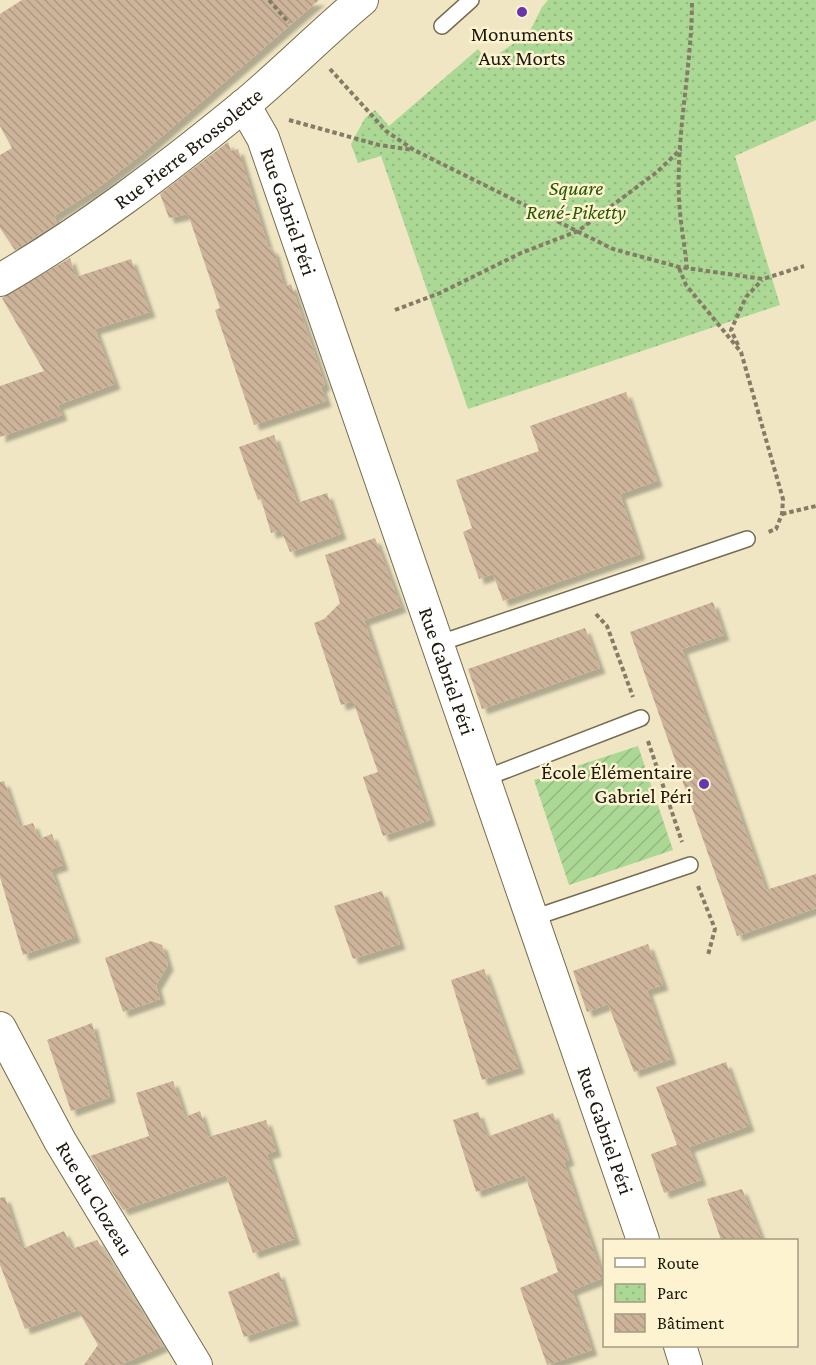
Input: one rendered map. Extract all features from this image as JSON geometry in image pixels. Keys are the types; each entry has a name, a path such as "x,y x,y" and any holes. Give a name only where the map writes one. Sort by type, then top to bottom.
{"street":[{"name":"Rue Pierre Brossolette","path":"0,280 104,216 244,105 308,45 362,0"},
{"name":"Rue Gabriel Péri","path":"244,105 263,138 530,919 643,1239"},
{"name":"Rue du Clozeau","path":"0,1028 60,1141 196,1365"},
{"path":"680,1347 686,1365"}],"lane":[{"path":"442,26 471,0"},
{"path":"437,644 747,539"},
{"path":"483,779 641,718"},
{"path":"530,919 690,865"}],"path":[{"path":"687,268 679,199 681,149 692,38 692,0"},
{"path":"308,45 386,131 414,150 613,249 679,267 763,279 804,266"},
{"path":"244,105 333,134 414,150"},
{"path":"394,310 440,292 520,253 578,231 657,172 681,149"},
{"path":"679,267 686,285 741,352"},
{"path":"747,539 776,529 782,514 783,499 741,352 731,330 746,297 763,279"},
{"path":"782,514 816,506"},
{"path":"580,596 607,626 641,718 690,865 715,929 708,954"}],"green space":[{"name":"Square René-Piketty","path":"548,0 816,0 816,120 735,156 780,305 468,409 381,156 358,163 351,144 365,118 375,110 389,126 478,49 488,61 529,33"},
{"path":"638,746 673,850 569,885 534,780"}],"building":[{"path":"22,0 319,0 138,157 95,190 54,216 57,223 15,250 0,228 0,155 12,148 0,126 0,14"},
{"path":"228,142 231,151 238,149 268,246 274,251 284,287 291,284 325,385 321,387 326,401 254,425 215,310 220,308 188,214 169,218 160,194"},
{"path":"70,258 76,277 131,259 150,312 95,329 115,384 58,405 62,415 0,437 0,386 44,371 2,298"},
{"path":"626,392 657,481 620,494 640,554 503,601 493,574 479,579 463,532 472,528 456,480 539,451 530,426"},
{"path":"274,435 297,503 327,493 341,534 290,552 281,530 271,533 261,499 258,500 239,447"},
{"path":"375,538 401,607 364,620 430,820 383,836 363,777 378,772 353,701 341,705 314,623 324,619 340,603 325,555"},
{"path":"713,602 724,635 682,649 766,890 816,874 816,908 737,936 630,632"},
{"path":"585,628 600,668 482,709 468,669"},
{"path":"4,781 20,827 33,823 39,839 52,834 63,865 51,869 75,937 23,955 0,877 0,782"},
{"path":"382,891 400,944 353,959 334,906"},
{"path":"151,941 162,945 168,965 156,985 160,999 123,1012 105,958"},
{"path":"648,944 663,985 647,990 671,1059 634,1072 608,1004 587,1012 573,971"},
{"path":"484,969 519,1068 482,1080 451,980"},
{"path":"92,1023 110,1097 71,1111 47,1040"},
{"path":"726,1062 749,1126 689,1147 701,1180 664,1193 651,1154 677,1145 656,1087"},
{"path":"173,1081 185,1117 200,1111 208,1137 266,1120 276,1151 267,1154 295,1239 253,1253 226,1175 123,1210 90,1156 149,1136 136,1093"},
{"path":"478,1112 487,1137 553,1113 569,1160 564,1162 603,1278 572,1290 592,1350 547,1365 520,1288 558,1272 525,1175 476,1192 453,1120"},
{"path":"742,1189 762,1239 721,1239 707,1199"},
{"path":"5,1197 22,1249 64,1231 72,1249 97,1240 163,1346 120,1365 84,1365 98,1345 78,1310 25,1329 0,1265 0,1198"},
{"path":"279,1272 294,1320 244,1337 228,1292"}],"place":[{"name":"Monuments Aux Morts","path":"522,12"},
{"name":"École Élémentaire Gabriel Péri","path":"704,784"}]}
